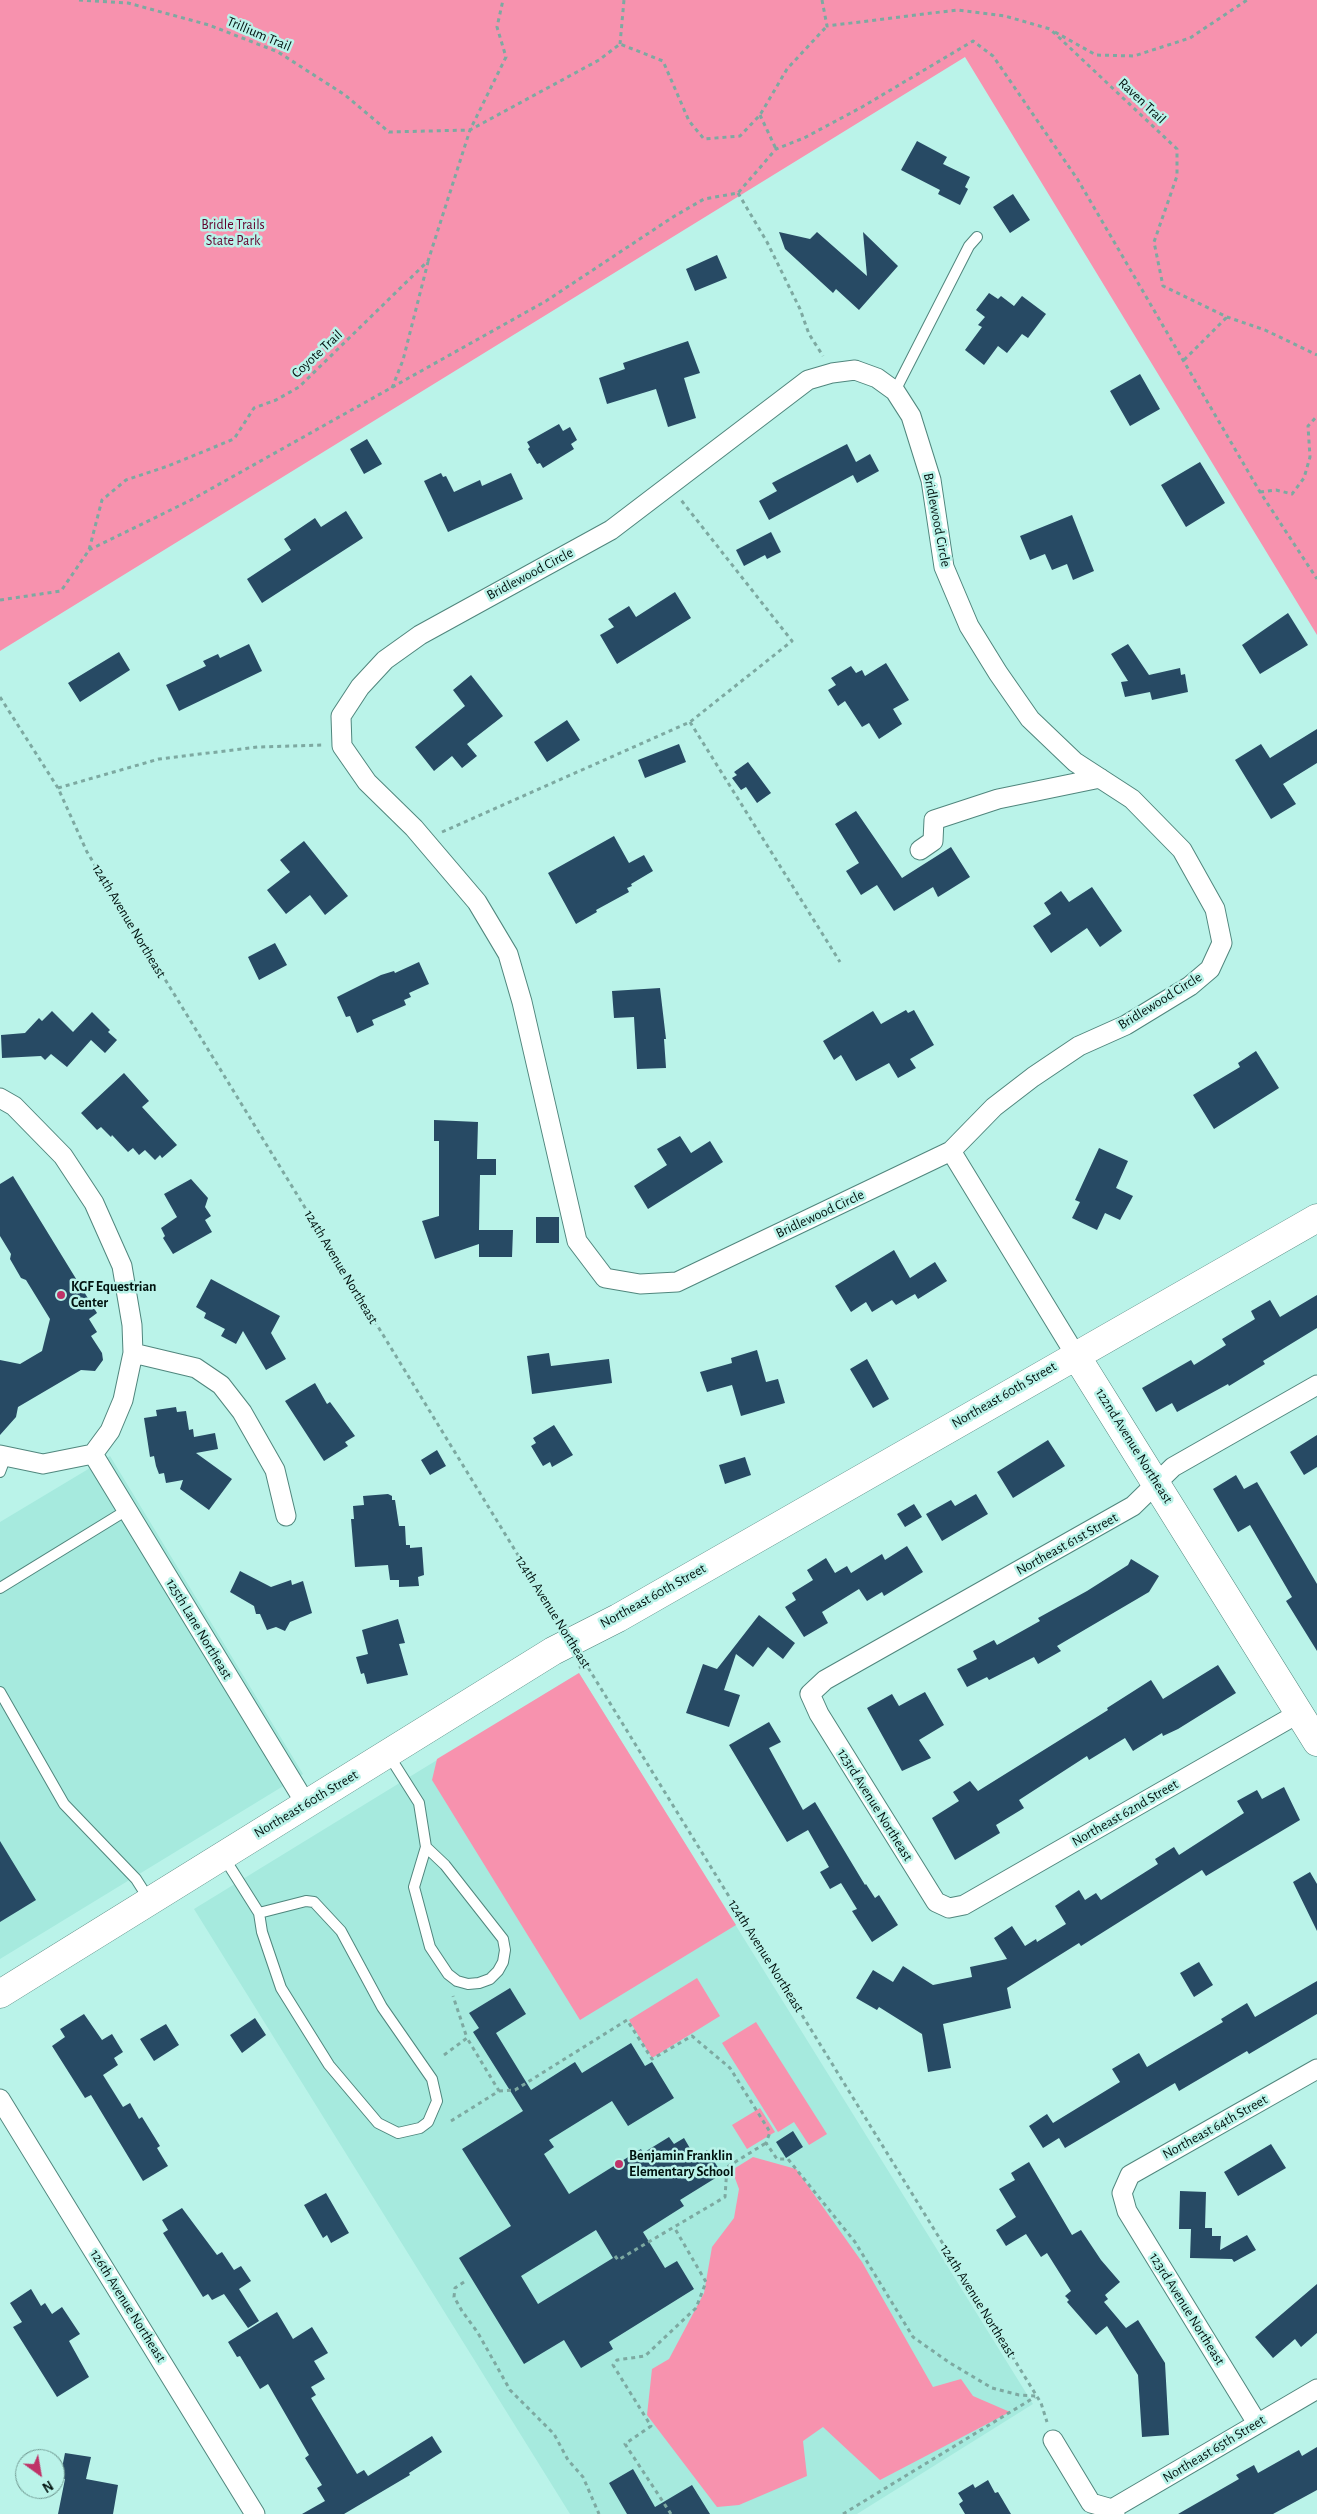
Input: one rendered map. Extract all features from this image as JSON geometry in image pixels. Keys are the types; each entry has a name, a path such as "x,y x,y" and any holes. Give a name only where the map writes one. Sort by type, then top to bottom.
{"street":[{"name":"Bridlewood Circle","path":"855,370 877,378 894,391 911,416 931,480 944,567 969,626 1030,719 1075,762 1132,799 1182,850 1215,909 1222,943 1210,969 1190,986 1126,1025 1079,1046 1033,1076 994,1107 951,1151 677,1282 640,1284 605,1278 577,1241 522,1002 508,954 477,902 424,840 367,782 342,746 341,716 360,687 385,660 448,618 610,530 808,380 832,373 855,370"},
{"path":"920,850 933,841 934,820 998,799 1100,778"},
{"path":"0,1098 14,1106 63,1156 94,1203 122,1266 132,1325 133,1354 123,1400 110,1431 93,1454 43,1464 2,1461"},
{"name":"122nd Avenue Northeast","path":"951,1151 1317,1742"},
{"name":"Northeast 60th Street","path":"0,1994 571,1641 618,1618 1075,1354 1317,1218"},
{"path":"133,1354 196,1368 221,1385 242,1412 276,1470 286,1516"},
{"name":"Northeast 61st Street","path":"810,1694 825,1680 1133,1506 1158,1484 1173,1467 1317,1385"},
{"name":"125th Lane Northeast","path":"93,1454 306,1804"},
{"name":"123rd Avenue Northeast","path":"810,1694 819,1714 936,1902 948,1908"},
{"name":"Northeast 62nd Street","path":"948,1908 964,1906 1299,1712"},
{"name":"Northeast 64th Street","path":"1122,2193 1130,2175 1317,2069"},
{"name":"126th Avenue Northeast","path":"0,2099 255,2514"},
{"name":"123rd Avenue Northeast","path":"1122,2193 1127,2211 1258,2422"},
{"name":"Northeast 65th Street","path":"1113,2512 1258,2422 1317,2389"},
{"path":"1053,2440 1091,2503 1113,2512"}],"lane":[{"path":"894,391 969,246 976,237"},
{"path":"0,1588 127,1510"},
{"path":"0,1692 64,1804 136,1879 150,1901"},
{"path":"388,1754 419,1803 426,1847 414,1887 430,1947 448,1974 457,1981 468,1984 490,1979 498,1972 503,1962 504,1939 445,1865 426,1847"},
{"path":"222,1855 259,1913 262,1932 281,1988 329,2065 378,2123 387,2129 398,2133 420,2128 428,2122 438,2101 434,2085 382,2007 341,1931 314,1902 306,1900 259,1913"}],"path":[{"name":"Trillium Trail","path":"78,0 128,4 209,25 278,52 344,95 389,132 470,130"},
{"name":"Coyote Trail","path":"0,600 61,591 90,550 102,500 126,480 168,466 234,439 254,408 276,400 299,387 428,261 470,130 506,57 497,27 503,0"},
{"path":"470,130 599,60 620,44 624,0"},
{"path":"620,44 663,62 689,121 704,139 740,136 760,115 787,68 827,26 822,0"},
{"path":"1050,29 1096,55 1134,56 1190,38 1246,0"},
{"name":"Raven Trail","path":"827,26 957,10 1005,16 1050,29 1177,150 1178,176 1154,242 1163,286 1227,317 1265,330 1317,355"},
{"path":"90,550 191,500 546,301 704,199 738,193 776,149 804,138 862,107 973,41 992,56 1078,180 1260,492 1317,579"},
{"path":"760,115 776,149"},
{"path":"738,193 767,242 800,309 810,334 832,373"},
{"path":"392,388 403,360 428,261"},
{"path":"1184,360 1227,317"},
{"path":"1260,492 1276,490 1292,494 1304,478 1310,458 1308,426 1317,416"},
{"path":"424,840 690,722 792,641 670,485"},
{"name":"124th Avenue Northeast","path":"0,697 58,788 87,852 1041,2403 1053,2440"},
{"path":"690,722 840,962"},
{"path":"58,788 159,759 258,746 342,746"},
{"path":"579,1668 586,1664"},
{"path":"453,1996 467,2038 499,2091"},
{"path":"451,2121 499,2091 514,2090 627,2020 652,2059 692,2036 730,2068 770,2132 766,2143 727,2167 725,2197 618,2260 615,2256"},
{"path":"444,2055 467,2038"},
{"path":"766,2143 777,2160 788,2159 855,2242 913,2337 950,2363 992,2388 1019,2395 1036,2396"},
{"path":"670,2514 625,2444 651,2426 613,2365 617,2360 645,2356 696,2308 706,2282 674,2227"},
{"path":"464,2282 455,2288 454,2296 462,2310 510,2390 554,2434 568,2460 583,2477 599,2514"},
{"path":"844,2514 1036,2396"}],"shaded area":[{"path":"110,1456 303,1774 0,1959 0,1522"},
{"name":"Benjamin Franklin Elementary School","path":"579,1673 1033,2404 857,2514 570,2514 194,1909"}],"green space":[{"name":"Bridle Trails State Park","path":"0,0 1317,0 1317,635 965,57 0,651"},
{"path":"579,1673 736,1925 580,2020 432,1780 437,1759"},
{"path":"697,1978 720,2016 652,2058 629,2020"},
{"path":"756,2022 827,2134 809,2145 794,2122 778,2132 722,2043"},
{"path":"760,2108 775,2132 747,2149 732,2125"},
{"path":"753,2157 796,2169 862,2262 933,2387 961,2379 973,2396 1010,2412 880,2480 823,2427 803,2441 807,2476 739,2505 717,2507 647,2415 652,2369 669,2359 704,2293 712,2247 734,2218 739,2189 732,2170"}],"building":[{"path":"917,141 947,157 943,164 970,177 965,187 968,189 960,205 938,194 940,190 901,170"},
{"path":"1013,194 1030,220 1010,233 993,207"},
{"path":"779,232 810,239 817,232 867,276 863,232 898,266 859,310 836,289 833,293 785,249"},
{"path":"717,255 727,278 695,291 686,269"},
{"path":"989,293 998,299 1001,296 1014,306 1022,296 1046,314 1028,338 1022,334 1007,353 998,346 984,365 965,350 982,327 978,325 985,317 976,310"},
{"path":"688,341 700,373 684,378 696,418 668,427 656,389 607,404 599,378 625,369 623,363"},
{"path":"1140,374 1160,409 1130,426 1110,391"},
{"path":"559,424 563,431 570,427 577,440 571,444 574,449 543,468 540,463 537,464 528,449 530,447 527,442"},
{"path":"367,439 382,464 364,474 350,449"},
{"path":"847,444 856,462 870,454 879,471 857,483 853,475 769,520 759,501 777,491 772,483"},
{"path":"1200,462 1225,503 1186,527 1161,485"},
{"path":"441,473 443,477 446,476 454,492 480,480 482,486 511,473 523,499 448,532 424,481"},
{"path":"346,511 363,538 262,603 247,579 291,550 284,539 315,518 321,527"},
{"path":"1072,515 1094,571 1073,580 1067,564 1052,570 1045,554 1030,560 1020,536"},
{"path":"771,532 781,552 767,559 765,555 744,566 736,550"},
{"path":"675,592 691,618 617,664 600,635 614,627 608,619 629,606 636,617"},
{"path":"1288,613 1308,645 1260,674 1242,645"},
{"path":"249,644 262,671 179,711 166,685 206,666 203,661 218,654 220,658"},
{"path":"1128,644 1149,675 1180,668 1181,675 1185,674 1188,692 1152,700 1150,692 1125,697 1121,682 1128,681 1111,654"},
{"path":"119,652 130,670 80,702 68,683"},
{"path":"886,663 909,700 893,709 902,724 879,739 869,723 862,727 845,701 838,706 828,690 836,685 831,678 851,666 856,673 862,670 865,676"},
{"path":"471,675 503,716 467,744 477,756 462,768 452,756 434,771 415,747 465,706 453,690"},
{"path":"567,720 580,740 547,762 534,742"},
{"path":"1317,729 1317,763 1283,784 1296,804 1271,819 1235,760 1261,744 1270,758"},
{"path":"679,744 686,762 645,778 638,760"},
{"path":"748,762 771,793 757,803 746,787 741,790 732,778 737,775 734,772"},
{"path":"856,811 902,878 951,847 970,877 938,897 933,887 894,911 877,885 861,895 846,871 859,863 835,824"},
{"path":"614,836 629,863 644,855 653,871 631,884 632,886 627,888 629,892 596,910 597,912 576,924 548,873"},
{"path":"304,841 348,896 325,915 310,895 286,914 267,890 290,872 280,860"},
{"path":"1092,887 1122,931 1100,947 1087,928 1051,953 1033,926 1051,914 1044,903 1061,891 1069,902"},
{"path":"275,943 287,965 259,980 248,957"},
{"path":"419,962 429,984 409,993 411,997 404,1000 406,1005 372,1020 374,1025 357,1033 350,1016 346,1017 337,997 381,975 394,971 395,973"},
{"path":"660,988 666,1039 664,1039 666,1068 637,1069 634,1017 614,1018 612,991"},
{"path":"906,1010 908,1013 914,1010 934,1045 910,1059 916,1068 898,1078 889,1063 856,1081 841,1055 834,1060 823,1041 873,1011 881,1024"},
{"path":"52,1011 73,1032 92,1012 117,1040 105,1053 91,1040 67,1067 51,1054 45,1060 41,1056 2,1058 1,1035 25,1033 39,1018 42,1021"},
{"path":"1256,1051 1279,1088 1214,1129 1193,1095 1240,1067 1238,1063"},
{"path":"124,1073 149,1101 142,1107 177,1145 162,1158 160,1155 155,1160 145,1150 139,1155 133,1148 128,1152 112,1135 111,1137 101,1127 97,1130 81,1113"},
{"path":"434,1120 478,1122 477,1159 496,1159 496,1175 480,1175 479,1230 513,1230 512,1257 479,1257 479,1244 435,1259 422,1221 439,1216 439,1141 434,1141"},
{"path":"680,1136 691,1153 710,1141 723,1162 648,1209 634,1186 667,1165 657,1149"},
{"path":"1099,1148 1128,1161 1116,1188 1133,1196 1120,1220 1105,1213 1097,1230 1072,1218 1080,1202 1075,1200"},
{"name":"KGF Equestrian Center","path":"13,1176 97,1313 89,1319 97,1332 91,1336 102,1353 103,1360 95,1371 81,1370 18,1407 16,1417 0,1435 0,1360 20,1364 42,1351 50,1319 26,1280 21,1278 10,1259 11,1254 0,1236 0,1184"},
{"path":"191,1179 208,1198 205,1207 211,1216 205,1220 212,1232 173,1254 163,1238 165,1236 161,1228 177,1217 164,1194"},
{"path":"536,1217 559,1217 559,1243 536,1243"},
{"path":"894,1250 910,1278 935,1262 947,1281 918,1299 915,1294 896,1305 892,1300 872,1312 866,1302 851,1312 835,1286"},
{"path":"211,1279 280,1316 271,1333 286,1359 266,1370 243,1331 236,1344 221,1336 225,1329 204,1318 206,1313 196,1307"},
{"path":"1317,1295 1317,1328 1263,1361 1265,1364 1229,1386 1228,1384 1177,1412 1172,1403 1156,1412 1142,1388 1191,1360 1194,1365 1226,1345 1222,1339 1255,1319 1251,1311 1270,1300 1280,1317"},
{"path":"757,1350 766,1382 778,1379 785,1403 741,1416 732,1385 707,1392 700,1372 732,1363 731,1358"},
{"path":"549,1353 551,1366 609,1359 612,1383 532,1394 527,1356"},
{"path":"867,1359 889,1399 873,1408 850,1369"},
{"path":"315,1383 327,1404 330,1402 355,1436 345,1442 348,1446 324,1461 285,1401"},
{"path":"176,1407 177,1412 186,1411 189,1430 193,1429 194,1437 215,1433 218,1449 196,1453 232,1479 209,1510 180,1489 183,1480 166,1483 164,1473 159,1474 154,1456 150,1457 144,1418 157,1416 156,1410"},
{"path":"554,1425 573,1455 552,1467 550,1462 543,1466 531,1446 536,1443 533,1438"},
{"path":"1317,1435 1317,1467 1304,1475 1290,1452"},
{"path":"1048,1440 1065,1466 1013,1498 997,1472"},
{"path":"437,1450 446,1466 430,1475 421,1460"},
{"path":"745,1457 751,1475 725,1484 719,1465"},
{"path":"1236,1475 1244,1489 1257,1482 1317,1584 1317,1651 1286,1601 1292,1597 1250,1525 1238,1532 1213,1489"},
{"path":"388,1494 392,1496 392,1500 395,1500 399,1526 405,1526 406,1545 410,1545 410,1548 422,1547 424,1575 418,1577 419,1586 399,1587 399,1580 390,1580 388,1565 355,1567 351,1519 354,1519 353,1506 364,1505 363,1496"},
{"path":"976,1494 988,1514 942,1541 926,1514 951,1500 955,1506"},
{"path":"914,1504 922,1517 905,1527 897,1514"},
{"path":"907,1546 923,1572 884,1596 882,1592 867,1601 859,1589 822,1612 828,1623 804,1637 785,1607 796,1600 792,1593 813,1580 807,1570 826,1558 835,1573 847,1566 851,1573 882,1554 885,1560"},
{"path":"1131,1559 1159,1576 1149,1592 1057,1646 1061,1651 1038,1664 1034,1657 989,1680 987,1677 967,1687 957,1669 977,1659 973,1651 994,1640 997,1645 1040,1621 1038,1618 1087,1591 1128,1565"},
{"path":"240,1571 271,1587 291,1580 292,1585 303,1581 312,1613 290,1622 285,1631 276,1627 267,1630 260,1614 256,1614 254,1606 230,1592"},
{"path":"759,1615 795,1643 783,1659 768,1647 753,1667 736,1654 724,1690 740,1695 729,1727 686,1713 703,1664 717,1669"},
{"path":"398,1619 405,1643 399,1644 408,1675 367,1684 364,1673 361,1674 356,1657 368,1654 362,1630"},
{"path":"1218,1665 1236,1693 1178,1729 1163,1736 1162,1733 1133,1751 1125,1738 1089,1760 1087,1756 1019,1800 1024,1808 996,1825 1000,1833 955,1860 932,1818 959,1801 953,1792 970,1781 978,1791 1108,1710 1107,1708 1151,1680 1163,1699"},
{"path":"925,1692 944,1725 919,1740 931,1758 902,1771 867,1708 892,1694 899,1706"},
{"path":"769,1722 781,1742 769,1748 803,1810 815,1802 865,1885 875,1898 879,1895 898,1925 872,1942 852,1911 857,1909 841,1883 830,1889 820,1872 829,1867 808,1830 787,1842 729,1745"},
{"path":"1284,1787 1300,1820 1206,1876 1202,1870 1081,1946 1079,1943 1007,1988 1011,2008 943,2024 951,2068 928,2072 922,2034 879,2007 877,2010 856,1998 873,1970 893,1982 903,1966 933,1985 972,1977 970,1967 1007,1959 994,1938 1012,1926 1025,1946 1036,1939 1037,1942 1066,1924 1055,1906 1079,1890 1085,1900 1096,1893 1101,1900 1158,1864 1155,1859 1174,1847 1179,1855 1244,1813 1237,1801 1257,1790 1262,1799"},
{"path":"0,1841 36,1900 0,1922"},
{"path":"1310,1872 1317,1884 1317,1931 1293,1882"},
{"path":"1199,1962 1213,1985 1194,1997 1180,1973"},
{"path":"1317,1981 1317,2014 1249,2054 1247,2051 1179,2091 1175,2083 1065,2148 1059,2138 1043,2148 1029,2126 1047,2114 1053,2123 1120,2082 1112,2069 1139,2053 1147,2067 1223,2022 1221,2019 1247,2003 1255,2017"},
{"path":"510,1988 526,2014 496,2033 531,2090 575,2062 582,2073 631,2043 645,2066 652,2062 674,2098 628,2126 612,2101 549,2140 554,2147 544,2154 569,2194 641,2149 643,2153 669,2137 674,2144 684,2138 695,2157 707,2150 722,2174 680,2200 684,2206 643,2232 665,2268 677,2261 694,2289 609,2342 613,2349 581,2368 564,2340 524,2364 459,2258 511,2226 462,2149 523,2111 473,2032 479,2028 469,2013","holes":["596,2230 613,2258 538,2304 521,2276"]},
{"path":"84,2014 102,2040 112,2034 123,2052 114,2058 118,2065 103,2075 123,2107 130,2103 139,2119 142,2117 160,2146 157,2148 168,2166 143,2181 91,2095 85,2098 52,2046 65,2037 60,2029"},
{"path":"255,2018 266,2035 242,2053 230,2035"},
{"path":"166,2024 179,2045 154,2061 140,2039"},
{"path":"793,2131 803,2147 786,2158 776,2142"},
{"path":"1271,2144 1286,2168 1238,2196 1224,2172"},
{"path":"1029,2162 1072,2235 1081,2230 1101,2260 1120,2282 1105,2295 1108,2299 1104,2302 1126,2328 1138,2320 1165,2363 1169,2435 1142,2437 1138,2375 1107,2326 1096,2335 1067,2302 1069,2300 1065,2296 1071,2291 1047,2253 1041,2257 1026,2234 1006,2246 996,2230 1016,2217 999,2189 1015,2180 1011,2173"},
{"path":"1180,2191 1206,2192 1205,2228 1212,2228 1212,2236 1221,2236 1220,2250 1247,2235 1256,2250 1234,2262 1232,2259 1190,2258 1191,2229 1179,2229"},
{"path":"326,2193 349,2233 331,2243 327,2235 323,2238 304,2205"},
{"path":"182,2208 217,2255 222,2252 234,2270 241,2266 251,2281 239,2289 259,2321 248,2328 224,2294 212,2300 208,2294 203,2297 163,2233 168,2230 162,2220"},
{"path":"1317,2284 1317,2333 1301,2347 1295,2339 1273,2358 1255,2337"},
{"path":"31,2289 41,2306 45,2303 52,2314 62,2307 80,2334 69,2341 89,2377 57,2397 13,2327 22,2322 10,2303"},
{"path":"277,2312 293,2339 312,2327 328,2353 314,2361 325,2379 311,2387 316,2395 311,2398 357,2474 364,2470 368,2476 432,2436 442,2452 409,2473 410,2475 344,2514 302,2514 325,2501 317,2488 322,2485 305,2458 309,2455 268,2384 260,2389 240,2356 237,2357 228,2342"},
{"path":"1317,2447 1317,2490 1273,2514 1178,2514 1239,2479 1236,2475 1254,2465 1258,2473 1299,2450 1302,2456"},
{"path":"65,2453 91,2457 86,2479 118,2485 113,2514 58,2514 61,2499 65,2499"},
{"path":"633,2469 655,2507 692,2485 710,2514 627,2514 609,2483"},
{"path":"988,2480 995,2493 998,2492 1011,2514 965,2514 959,2504 963,2501 958,2493 973,2484 975,2488"}],"place":[{"name":"KGF Equestrian Center","path":"61,1295"},
{"name":"Benjamin Franklin Elementary School","path":"619,2164"}]}
